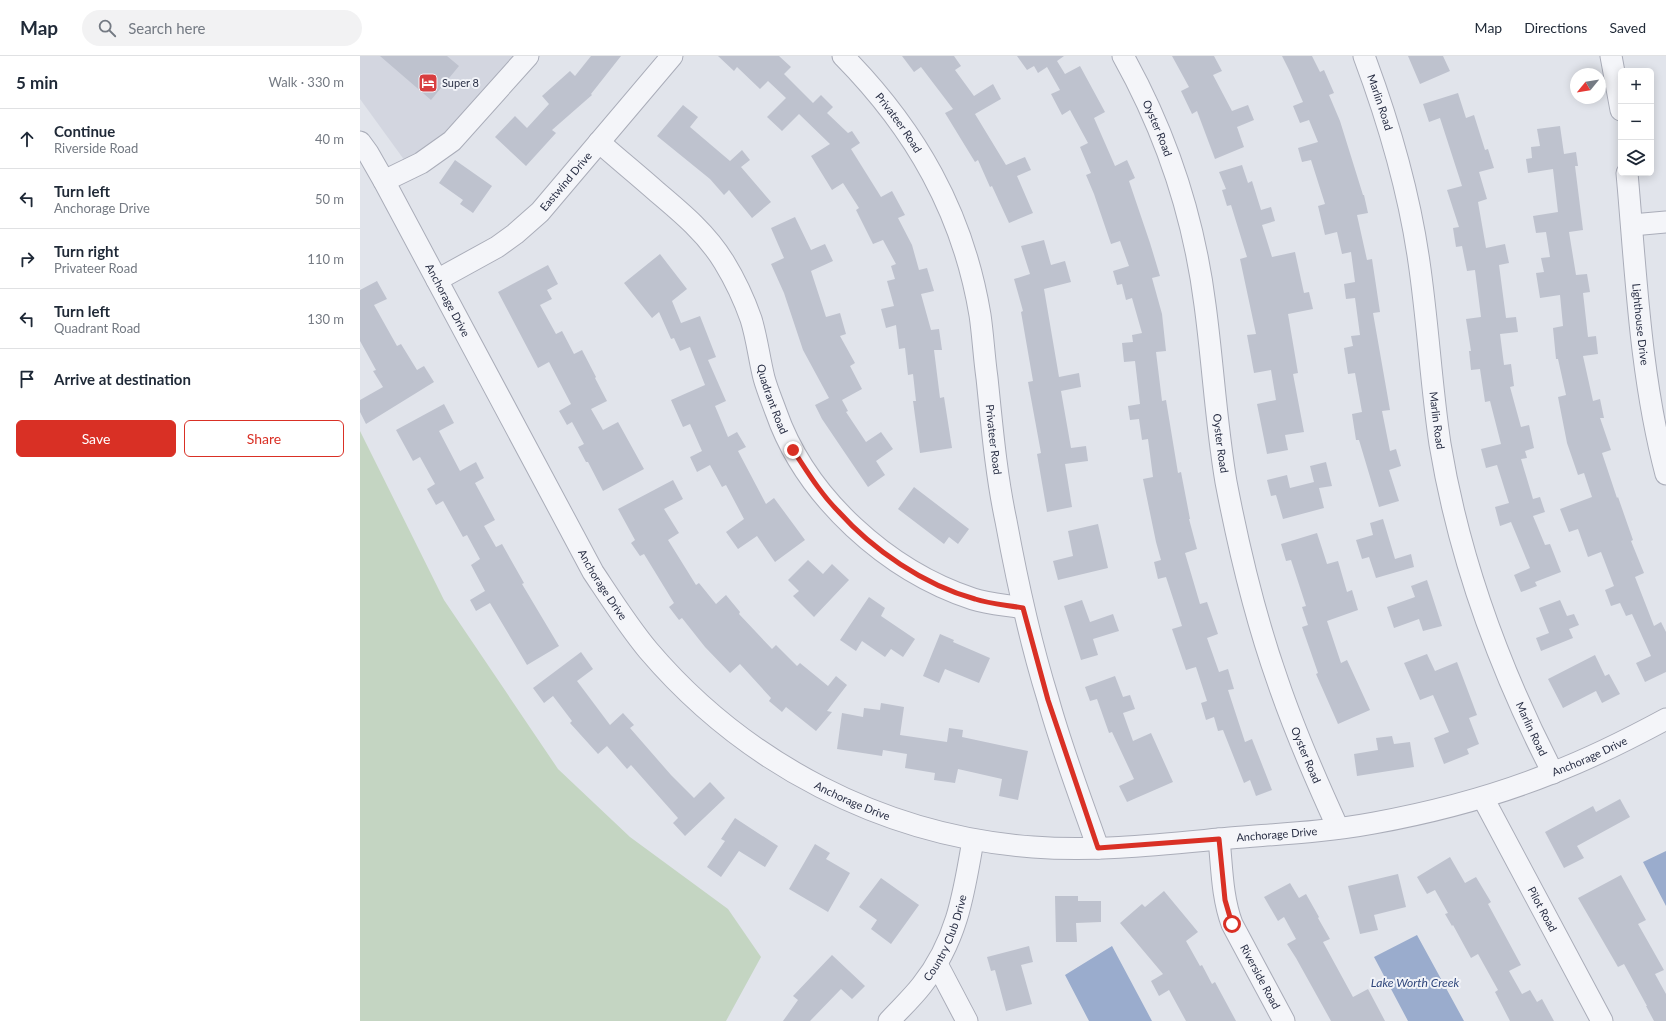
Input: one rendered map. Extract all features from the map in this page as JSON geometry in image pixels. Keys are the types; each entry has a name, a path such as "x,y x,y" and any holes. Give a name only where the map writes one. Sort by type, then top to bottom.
{"street":[{"path":"384,181 421,163 452,141 528,56"},
{"name":"Eastwind Drive","path":"437,280 497,247 515,234 540,212 672,56"},
{"name":"Privateer Road","path":"843,56 870,84 898,119 923,158 941,192 956,227 966,256 980,316 992,434 1002,501 1023,608 1048,700 1098,848"},
{"name":"Oyster Road","path":"1123,56 1147,102 1166,148 1182,195 1197,255 1205,304 1216,412 1226,481 1240,549 1257,616 1278,683 1308,764 1338,828"},
{"name":"Marlin Road","path":"1364,56 1379,96 1396,150 1409,206 1419,262 1432,383 1441,446 1456,516 1470,570 1490,630 1513,689 1553,773"},
{"path":"1611,56 1620,104"},
{"name":"Anchorage Drive","path":"360,142 384,181 593,572 620,614 647,649 677,683 710,713 745,741 781,766 825,790 887,816 929,830 973,840 1034,848 1098,848 1219,839 1338,828 1420,814 1483,798 1553,773 1620,743 1666,719"},
{"name":"Quadrant Road","path":"599,142 688,218 710,242 723,260 739,289 751,320 764,379 777,415 793,450 814,482 838,512 865,538 885,554 917,574 975,600 1023,608"},
{"name":"Lighthouse Drive","path":"1627,176 1642,344 1649,394 1666,474"},
{"path":"1632,225 1666,222"},
{"name":"Pilot Road","path":"1483,798 1602,1021"},
{"name":"Riverside Road","path":"1219,839 1225,900 1232,924 1284,1021"},
{"name":"Country Club Drive","path":"889,1021 922,986 947,947 957,922 973,840"},
{"path":"937,964 968,1021"}],"shaded area":[{"path":"360,56 515,56 435,146 405,161 360,99"}],"green space":[{"path":"360,431 444,600 558,769 630,837 728,909 761,957 726,1021 360,1021"}],"water":[{"path":"1666,851 1666,906 1643,862"},
{"name":"Lake Worth Creek","path":"1417,935 1464,1021 1408,1021 1374,957"},
{"path":"1112,946 1152,1021 1089,1021 1065,975"}],"building":[{"name":"Super 8","path":"380,56 447,56 459,66 431,100"},
{"path":"591,56 621,56 591,94 592,95 552,130 556,133 526,166 495,137 515,116 527,128 549,104 542,96 570,71 575,76"},
{"path":"718,56 779,56 791,67 784,74 813,103 821,95 833,107 827,113 848,133 852,131 860,143 851,149 881,197 892,191 905,215 898,218 912,245 919,270 927,268 934,291 921,294 931,330 939,329 942,350 934,350 940,398 944,397 952,448 920,453 913,401 916,401 913,374 908,375 905,348 899,349 896,325 886,328 881,309 894,306 887,281 895,279 891,266 896,264 883,240 873,244 856,210 859,208 843,183 832,190 811,156 830,144 799,114 782,131 767,117 786,98 768,81 760,89 737,67 734,71"},
{"path":"902,56 954,56 961,66 955,70 974,96 993,84 1001,99 975,114 1006,165 1025,157 1031,170 1017,176 1033,213 1009,223 978,160 975,162 945,113 953,109 921,67 914,72"},
{"path":"1017,56 1064,56 1057,61 1065,74 1080,66 1105,112 1094,118 1115,166 1127,160 1135,178 1129,181 1160,276 1152,278 1162,314 1166,351 1156,352 1162,401 1166,400 1178,473 1181,472 1189,519 1197,549 1185,553 1200,604 1207,602 1218,634 1207,638 1219,672 1228,669 1234,689 1228,690 1245,742 1252,739 1272,790 1256,796 1250,780 1244,783 1223,730 1218,731 1214,717 1206,720 1201,703 1207,701 1196,667 1186,670 1172,629 1182,626 1166,577 1158,579 1154,562 1161,560 1143,479 1153,477 1148,439 1142,440 1139,419 1130,420 1128,406 1140,404 1135,361 1124,362 1122,343 1133,342 1132,335 1142,333 1132,298 1126,300 1122,284 1117,285 1113,271 1129,266 1120,241 1111,244 1086,175 1091,173 1080,147 1088,143 1070,110 1062,115 1051,94 1060,90 1047,67 1038,73 1034,66 1027,70"},
{"path":"1172,56 1214,56 1222,71 1213,75 1232,111 1248,105 1254,120 1237,127 1244,147 1215,159 1197,111 1192,114 1181,91 1189,87"},
{"path":"1282,56 1312,56 1320,72 1324,70 1334,93 1329,95 1340,121 1364,195 1368,213 1357,215 1367,260 1372,259 1380,312 1373,313 1390,410 1382,411 1390,451 1396,449 1401,466 1389,470 1399,501 1379,507 1359,440 1356,440 1352,414 1362,412 1355,373 1348,374 1344,348 1353,346 1351,336 1360,335 1355,298 1346,299 1344,284 1355,282 1351,252 1342,254 1337,232 1325,235 1318,206 1325,204 1311,160 1302,162 1298,148 1318,142 1309,120 1300,123 1293,106 1303,102"},
{"path":"1408,56 1443,56 1450,71 1420,84"},
{"path":"1458,93 1466,118 1474,115 1485,150 1488,149 1494,168 1479,172 1487,199 1478,202 1486,248 1505,244 1509,263 1499,265 1506,318 1516,317 1518,332 1500,334 1504,365 1511,364 1514,386 1510,387 1521,427 1529,425 1534,448 1525,451 1527,458 1521,459 1533,499 1540,497 1545,512 1533,516 1545,545 1550,544 1561,572 1535,582 1537,586 1521,592 1514,575 1530,568 1511,522 1500,526 1495,507 1509,503 1497,465 1486,468 1481,449 1501,444 1490,401 1485,402 1480,369 1471,370 1469,351 1471,351 1466,319 1481,317 1475,270 1467,271 1462,246 1456,247 1453,228 1459,227 1447,190 1462,186 1440,118 1429,122 1423,104"},
{"path":"683,105 698,117 690,127 730,161 742,150 750,160 741,167 771,202 752,218 729,190 724,195 710,179 657,136"},
{"path":"1560,126 1564,154 1576,152 1578,166 1575,166 1583,230 1569,232 1576,275 1587,274 1590,292 1583,293 1588,337 1596,336 1598,354 1583,356 1593,401 1600,399 1604,418 1600,418 1611,450 1602,453 1633,540 1631,541 1644,573 1635,577 1654,626 1661,622 1666,632 1666,672 1645,682 1636,663 1651,656 1632,614 1626,616 1620,603 1611,606 1605,590 1614,586 1601,552 1588,557 1578,529 1569,532 1560,509 1592,497 1584,473 1578,475 1567,443 1558,397 1566,395 1558,359 1556,359 1553,328 1563,326 1560,295 1540,298 1536,273 1544,272 1541,258 1550,257 1546,232 1536,233 1533,216 1558,212 1553,169 1528,173 1526,159 1532,158 1531,147 1540,146 1537,129"},
{"path":"455,160 492,186 473,213 460,204 463,200 439,183"},
{"path":"1242,165 1248,183 1252,181 1261,210 1271,207 1275,221 1262,225 1272,257 1295,252 1304,293 1309,292 1313,309 1288,314 1298,373 1293,374 1304,432 1285,435 1288,450 1267,454 1257,404 1276,400 1271,370 1254,373 1247,335 1256,334 1240,259 1247,257 1231,205 1227,206 1222,190 1226,189 1219,172"},
{"path":"795,217 811,250 825,244 833,261 811,271 826,317 840,313 846,334 840,336 855,363 850,366 862,389 842,400 848,411 846,412 866,442 881,432 893,449 876,461 885,475 868,487 822,419 815,405 829,398 803,350 784,293 771,264 784,258 771,228"},
{"path":"1044,240 1051,265 1065,261 1071,282 1044,289 1059,377 1079,373 1081,387 1061,391 1071,448 1086,446 1088,461 1065,464 1072,507 1047,512 1037,454 1041,453 1028,382 1033,381 1021,312 1023,311 1014,279 1030,274 1021,246"},
{"path":"660,254 687,289 672,301 681,323 700,316 716,357 708,360 726,401 715,406 728,437 737,432 746,447 738,451 766,504 774,498 805,540 775,562 757,536 738,549 726,532 744,519 726,485 722,487 710,465 697,472 690,457 702,451 690,424 683,427 671,400 705,385 690,347 680,351 674,338 671,339 659,312 652,318 624,283"},
{"path":"548,265 558,284 547,290 552,299 540,305 556,334 562,331 574,354 582,350 596,377 595,378 607,401 591,409 603,430 618,422 644,469 603,491 588,462 586,462 578,447 584,444 572,422 567,425 559,411 571,404 549,362 538,368 498,292"},
{"path":"377,281 387,299 374,305 397,346 401,344 417,370 424,366 434,382 366,424 360,412 360,400 383,387 373,371 376,370 360,341 360,290"},
{"path":"444,404 454,423 439,431 460,471 476,462 484,478 475,483 495,520 484,526 496,547 502,544 524,583 522,584 559,646 527,665 490,603 476,611 470,600 485,591 471,565 480,559 467,535 463,537 443,501 436,505 427,489 435,484 420,457 413,461 396,430"},
{"path":"1326,462 1332,486 1319,488 1324,508 1283,519 1276,495 1271,496 1267,480 1287,475 1290,488 1314,482 1310,466"},
{"path":"673,480 683,499 664,509 679,533 668,540 696,585 699,583 716,604 726,595 740,612 739,614 772,649 776,645 797,666 800,663 828,686 836,676 847,685 827,711 832,712 816,731 786,707 782,712 769,701 771,698 740,664 730,673 705,647 682,618 679,620 669,607 674,603 644,554 640,556 631,543 635,540 618,509"},
{"path":"914,487 969,529 958,544 949,537 944,544 898,509"},
{"path":"1383,519 1395,559 1411,554 1414,567 1376,578 1369,557 1362,559 1356,540 1373,535 1370,523"},
{"path":"1098,524 1108,568 1058,580 1053,561 1073,556 1068,531"},
{"path":"1317,533 1327,564 1338,561 1347,592 1352,590 1358,610 1327,621 1341,663 1347,660 1370,710 1338,724 1316,674 1318,673 1302,627 1308,625 1302,607 1306,606 1291,560 1286,561 1281,544"},
{"path":"808,560 823,574 832,564 849,580 814,617 793,596 799,591 788,580"},
{"path":"1427,580 1442,626 1423,631 1419,619 1394,628 1387,607 1415,597 1411,586"},
{"path":"869,597 885,608 881,616 915,639 903,657 891,649 885,657 862,641 856,651 840,640"},
{"path":"1082,600 1090,622 1113,614 1119,631 1093,639 1098,655 1081,660 1064,606"},
{"path":"1560,600 1567,616 1574,614 1579,625 1569,629 1573,638 1541,651 1536,638 1549,633 1539,608"},
{"path":"940,634 954,640 953,642 990,658 979,683 945,669 939,683 923,676"},
{"path":"581,652 593,669 577,681 610,725 623,713 634,725 630,728 671,775 694,798 710,782 725,798 685,836 673,823 678,818 631,765 627,769 607,746 598,754 570,723 572,721 553,696 544,703 533,688"},
{"path":"1427,654 1435,671 1457,662 1477,715 1469,718 1479,744 1467,749 1469,754 1444,764 1434,738 1449,732 1433,695 1420,700 1404,663"},
{"path":"1595,655 1605,676 1609,674 1620,694 1602,703 1596,691 1563,708 1548,679"},
{"path":"1115,676 1123,697 1130,695 1135,709 1123,713 1133,741 1151,733 1173,782 1127,802 1119,786 1134,779 1112,732 1109,733 1097,699 1090,701 1085,687"},
{"path":"881,703 904,707 900,735 947,742 949,728 963,730 962,737 1028,751 1018,800 999,796 1002,779 958,769 955,783 934,780 935,773 905,768 907,754 883,750 882,756 837,749 842,713 863,717 864,708 880,710"},
{"path":"1392,736 1394,744 1410,742 1414,767 1357,776 1354,754 1378,750 1376,738"},
{"path":"1620,799 1630,817 1577,846 1584,858 1564,868 1545,832 1593,806 1596,812"},
{"path":"735,818 778,846 765,867 739,851 721,877 707,867 725,841 721,839"},
{"path":"815,844 830,853 826,859 850,873 828,912 789,889"},
{"path":"1450,857 1465,883 1476,877 1491,902 1488,904 1521,965 1509,971 1522,994 1530,990 1537,1002 1542,999 1554,1021 1510,1021 1495,992 1498,990 1478,954 1471,958 1453,925 1452,926 1445,914 1448,913 1435,890 1427,894 1417,877"},
{"path":"1398,874 1406,907 1374,915 1378,930 1360,934 1348,886"},
{"path":"1621,875 1646,920 1638,924 1664,970 1655,974 1666,994 1666,1021 1654,1021 1624,964 1618,967 1578,898"},
{"path":"881,878 919,905 891,944 871,929 877,920 859,907"},
{"path":"1290,883 1299,898 1306,894 1319,917 1318,918 1330,939 1323,942 1353,997 1368,989 1385,1021 1331,1021 1287,944 1296,939 1284,917 1278,921 1264,897"},
{"path":"1164,891 1198,932 1186,941 1200,966 1202,965 1212,984 1215,982 1236,1021 1186,1021 1169,990 1159,996 1151,981 1163,974 1120,923 1142,904 1145,907"},
{"path":"1055,896 1078,896 1078,901 1101,901 1101,922 1076,923 1077,942 1056,942"},
{"path":"1029,946 1033,962 1021,965 1032,1004 1006,1011 995,970 991,971 987,957"},
{"path":"832,955 865,986 852,999 841,989 810,1021 783,1021 798,1000 793,996"}],"place":[{"name":"Super 8","path":"428,83"}],"route":[{"path":"793,450 814,482 838,512 865,538 885,554 917,574 975,600 1023,608 1048,700 1098,848 1219,839 1225,900 1232,924"}]}
